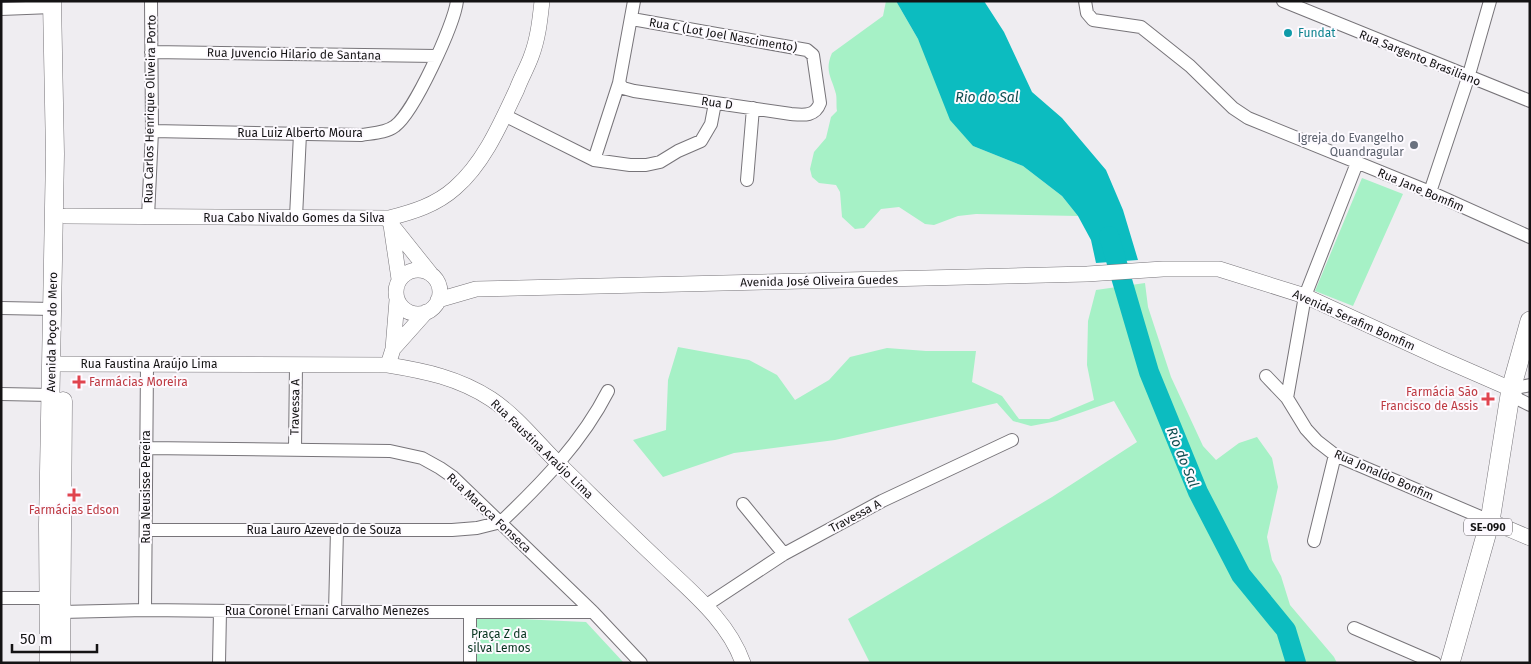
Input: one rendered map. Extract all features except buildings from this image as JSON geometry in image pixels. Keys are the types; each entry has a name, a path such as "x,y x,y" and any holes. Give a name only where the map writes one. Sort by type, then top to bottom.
{"main road":[{"name":"Avenida Poço do Mero","path":"55,662 62,612 58,364 66,216 56,3"},
{"name":"Avenida Poço do Mero","path":"55,662 48,598 52,395 58,364 53,309 56,3"},
{"name":"SE-090","path":"1450,663 1490,521 1521,387 1530,321"}],"street":[{"name":"Rua Carlos Henrique Oliveira Porto","path":"148,217 152,131 151,1"},
{"name":"Rua Luiz Alberto Moura","path":"152,131 361,134 390,130 401,121 408,110 437,56 456,11 457,1"},
{"name":"Rua Cabo Nivaldo Gomes da Silva","path":"66,216 296,217 390,221 428,206 454,188 469,174 489,144 531,58 539,28 542,1"},
{"path":"594,160 620,83 634,1"},
{"name":"Rua Jane Bomfim","path":"1085,1 1087,13 1093,20 1141,27 1190,66 1233,108 1248,118 1430,192 1530,237"},
{"name":"Rua Sargento Brasiliano","path":"1283,1 1468,78 1530,101"},
{"path":"1430,192 1468,78 1490,1"},
{"path":"1,8 56,3"},
{"name":"Rua C (Lot Joel Nascimento)","path":"632,19 809,51 813,56 820,99 817,110"},
{"name":"Rua Juvencio Hilario de Santana","path":"151,52 437,56"},
{"name":"Rua D","path":"620,83 623,88 634,91 715,103 803,115 811,114 817,110"},
{"path":"504,115 594,160 630,165 646,165 664,160 678,151 698,143 711,124 715,103"},
{"path":"747,180 753,108"},
{"path":"296,217 300,134"},
{"path":"1286,398 1305,296 1357,163"},
{"path":"390,221 439,285 438,300 434,306 426,312 393,349"},
{"path":"390,221 399,279"},
{"path":"388,365 393,349 397,300 396,286 399,279 404,274 417,269 433,276"},
{"name":"Avenida Serafim Bomfim","path":"1163,269 1219,269 1305,296 1440,358 1521,387 1518,400 1530,405"},
{"name":"Avenida José Oliveira Guedes","path":"438,300 476,289 1087,274 1163,269"},
{"name":"Avenida José Oliveira Guedes","path":"433,276 476,289"},
{"path":"397,300 400,306 412,313 426,312"},
{"path":"1,308 53,309"},
{"name":"Rua Faustina Araújo Lima","path":"58,364 388,365 426,371 462,384 479,392 503,408 705,606 735,643 743,663"},
{"name":"Rua Neusisse Pereira","path":"145,610 147,364"},
{"name":"Travessa A","path":"295,449 296,365"},
{"name":"Rua Jonaldo Bonfim","path":"1266,376 1286,398 1306,429 1317,441 1335,455 1530,538"},
{"path":"501,522 558,464 590,423 608,391"},
{"path":"1,394 52,395"},
{"name":"Travessa A","path":"705,606 784,554 882,501 1012,440"},
{"name":"Rua Maroca Fonseca","path":"146,448 390,451 422,458 453,477 593,612 641,663"},
{"path":"1314,541 1335,455"},
{"path":"743,504 784,554"},
{"name":"Rua Lauro Azevedo de Souza","path":"146,530 452,530 477,528 501,522"},
{"path":"335,612 337,530"},
{"path":"1,598 48,598"},
{"name":"Rua Coronel Ernani Carvalho Menezes","path":"62,612 145,610 593,612"},
{"path":"219,663 220,611"},
{"path":"470,612 470,663"},
{"path":"1354,628 1435,663"}],"green space":[{"path":"886,1 896,1 918,39 973,146 1023,166 1062,196 1078,216 976,214 958,216 934,225 925,224 899,207 881,209 864,228 855,229 842,217 840,192 836,185 819,183 812,177 810,169 814,152 826,138 831,117 837,111 836,94 829,70 830,59 832,53 883,16"},
{"path":"1362,178 1403,194 1353,306 1315,291"},
{"path":"1145,283 1148,307 1171,377 1203,446 1216,460 1239,443 1257,437 1272,458 1278,487 1267,537 1272,560 1281,576 1290,605 1337,663 870,663 848,619 1052,497 1137,442 1114,401 1057,421 1031,426 1013,421 997,403 835,440 734,453 663,477 633,440 666,430 668,380 678,347 749,360 777,375 795,400 829,380 850,357 887,348 926,351 976,351 972,382 1002,396 1019,419 1049,419 1094,400 1087,365 1088,321 1096,290"},
{"name":"Praça Z da silva Lemos","path":"475,617 586,622 624,663 476,663"}],"water":[{"name":"Rio do Sal","path":"896,1 984,1 1004,32 1032,92 1062,118 1106,170 1123,210 1138,260 1096,263 1091,240 1078,216 1062,196 1023,166 973,146 950,120 918,39"}],"waterway":[{"name":"Rio do Sal","path":"1109,236 1149,372 1198,492 1241,575 1286,630 1296,663"}],"place":[{"name":"Fundat","path":"1288,33"},
{"name":"Igreja do Evangelho Quandragular","path":"1414,145"},
{"name":"Farmácias Moreira","path":"79,382"},
{"name":"Farmácia São Francisco de Assis","path":"1488,399"},
{"name":"Farmácias Edson","path":"74,495"}]}
